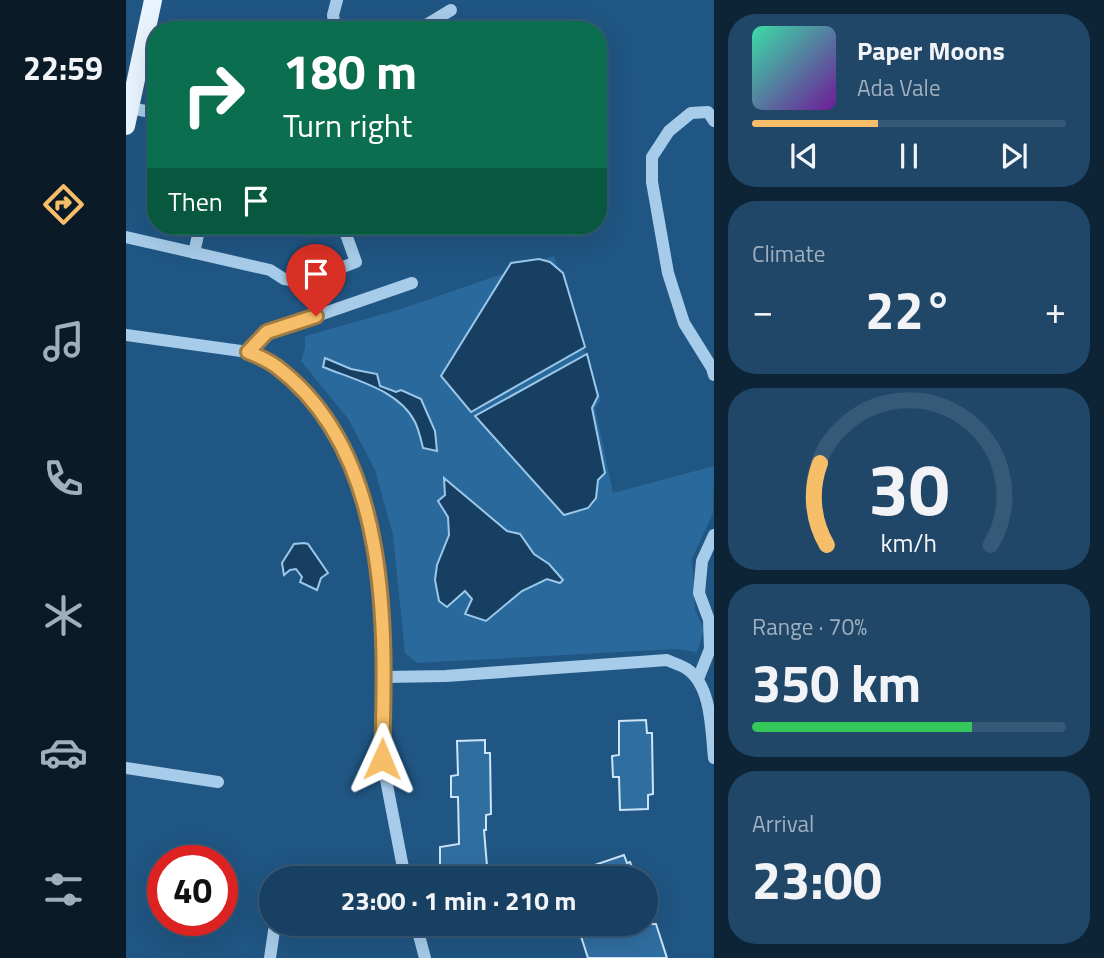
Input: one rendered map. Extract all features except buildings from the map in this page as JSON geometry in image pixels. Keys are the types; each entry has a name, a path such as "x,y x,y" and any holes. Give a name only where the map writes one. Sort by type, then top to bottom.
{"main road":[{"path":"151,21 153,0"},
{"path":"128,117 147,67"}],"street":[{"path":"334,21 337,0"},
{"path":"433,21 451,10"},
{"path":"714,121 708,113 691,113 669,131 652,157 652,181 668,273 684,323 714,375"},
{"path":"128,117 147,114"},
{"path":"194,253 198,235"},
{"path":"126,237 270,270 284,279 304,282 356,262 346,235"},
{"path":"248,352 267,332 412,283"},
{"path":"126,335 248,352 275,366 307,394 334,432 354,470 369,517 380,593 384,677 382,759 403,866"},
{"path":"698,679 710,649 709,620 699,593 702,561 714,535"},
{"path":"384,677 446,677 667,660 687,669 698,679 707,700 714,758"},
{"path":"126,768 218,782"},
{"path":"270,958 273,936"},
{"path":"419,936 425,958"}],"shaded area":[{"path":"554,256 601,400 595,408 613,493 714,466 713,513 692,559 695,610 704,629 697,652 675,649 417,663 405,653 393,535 375,470 349,420 301,361 305,336 401,309"},
{"path":"539,259 550,262 563,273 585,347 471,412 441,376 511,263"},
{"path":"587,354 598,396 592,408 605,473 598,480 596,498 588,508 564,515 475,416"},
{"path":"325,358 351,369 377,374 380,386 396,392 401,390 421,399 435,431 437,451 423,448 415,422 398,402 375,387 323,367"},
{"path":"444,478 507,531 520,534 534,554 549,564 563,580 560,583 547,579 522,591 486,621 465,614 472,599 465,591 447,607 439,601 435,580 437,565 449,535 448,517 438,501 445,495"},
{"path":"294,544 308,544 328,573 321,578 317,590 300,582 302,577 296,569 284,575 282,563"}],"route":[{"path":"316,316 267,332 248,352 275,366 307,394 334,432 354,470 369,517 380,593 384,677 382,759"}]}
